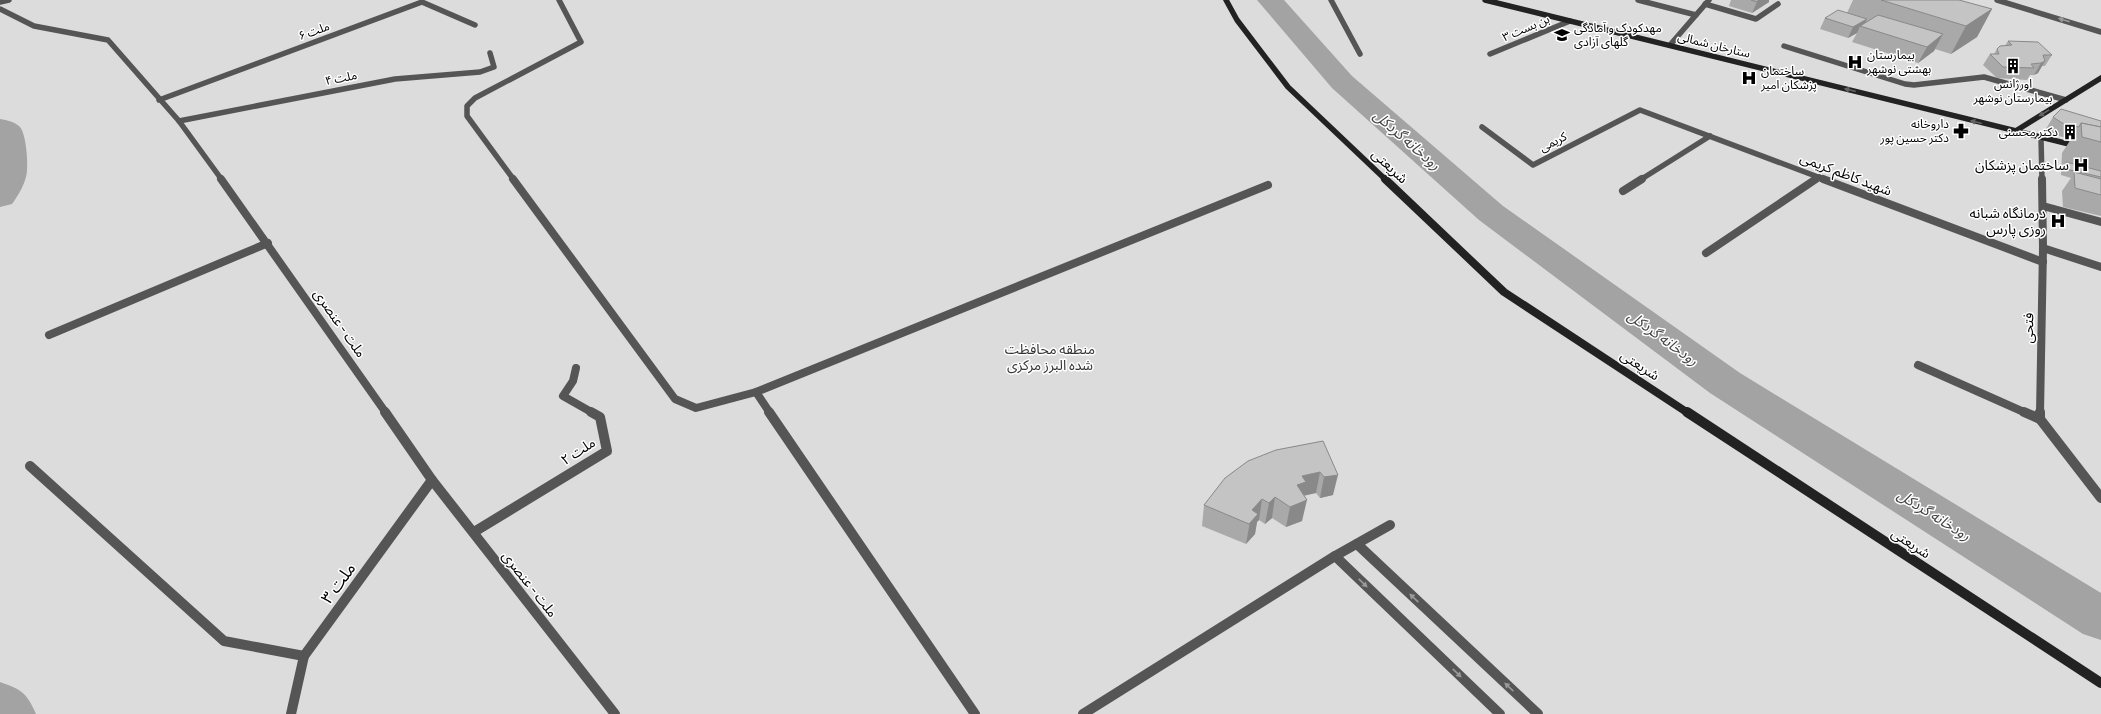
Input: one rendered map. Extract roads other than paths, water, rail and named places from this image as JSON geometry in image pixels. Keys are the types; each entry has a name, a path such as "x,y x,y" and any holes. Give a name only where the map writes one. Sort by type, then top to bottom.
{"street":[{"path":"0,2 8,0"},
{"path":"559,0 581,42 475,98 467,106 467,116 675,400 696,408 756,392 1268,185"},
{"name":"شریعتی","path":"1226,0 1237,20 1288,87 1504,292 2101,682"},
{"path":"1331,0 1360,54"},
{"name":"ستارخان شمالی","path":"1485,0 2014,132 2086,148"},
{"path":"1638,0 1696,16"},
{"path":"1997,0 2101,32"},
{"name":"ملت ۶","path":"159,100 422,2 475,25"},
{"path":"1670,45 1707,2 1756,19 1778,4"},
{"name":"ملت - عنصری","path":"0,9 34,26 108,40 179,121 268,243 432,480 615,714"},
{"name":"بن بست ۳","path":"1490,54 1570,21"},
{"path":"1784,46 1905,84 1914,85 1984,78 2066,100"},
{"name":"ملت ۴","path":"179,121 395,79 480,72 494,67 490,53"},
{"path":"2014,132 2101,78"},
{"name":"کریمی","path":"1482,127 1533,165 1640,110"},
{"name":"شهید کاظم کریمی","path":"1640,110 2043,262"},
{"path":"1623,191 1710,136"},
{"name":"فتحی","path":"2040,419 2043,262 2041,138"},
{"path":"1706,254 1819,177"},
{"path":"2043,206 2101,222"},
{"path":"49,335 268,243"},
{"path":"2043,248 2101,267"},
{"path":"1918,365 2040,419 2101,498"},
{"name":"ملت ۲","path":"474,532 607,451 600,417 563,396 573,381 576,368"},
{"path":"756,392 975,714"},
{"path":"30,466 224,641 304,656"},
{"name":"ملت ۳","path":"291,714 304,656 432,480"},
{"path":"1083,714 1335,556 1390,525"},
{"path":"1356,544 1538,714"},
{"path":"1335,556 1500,714"}],"waterway":[{"name":"رودخانه گردکل","path":"1270,0 1342,82 1491,213 1725,383 2101,619"},
{"path":"0,128 8,133 11,171 0,197"},
{"path":"0,706 8,714"}],"place":[{"name":"مهدکودک و آمادگی گلهای آزادی","path":"1562,35"},
{"name":"بیمارستان بهشتی نوشهر","path":"1855,62"},
{"name":"اورژانس بیمارستان نوشهر","path":"2013,66"},
{"name":"ساختمان پزشکان امیر","path":"1749,78"},
{"name":"داروخانه دکتر حسین پور","path":"1961,131"},
{"name":"دکتر محسنی","path":"2070,132"},
{"name":"ساختمان پزشکان","path":"2081,165"},
{"name":"درمانگاه شبانه روزی پارس","path":"2058,221"}],"park label":[{"name":"منطقه محافظت شده البرز مرکزی","path":"1050,358"}]}
